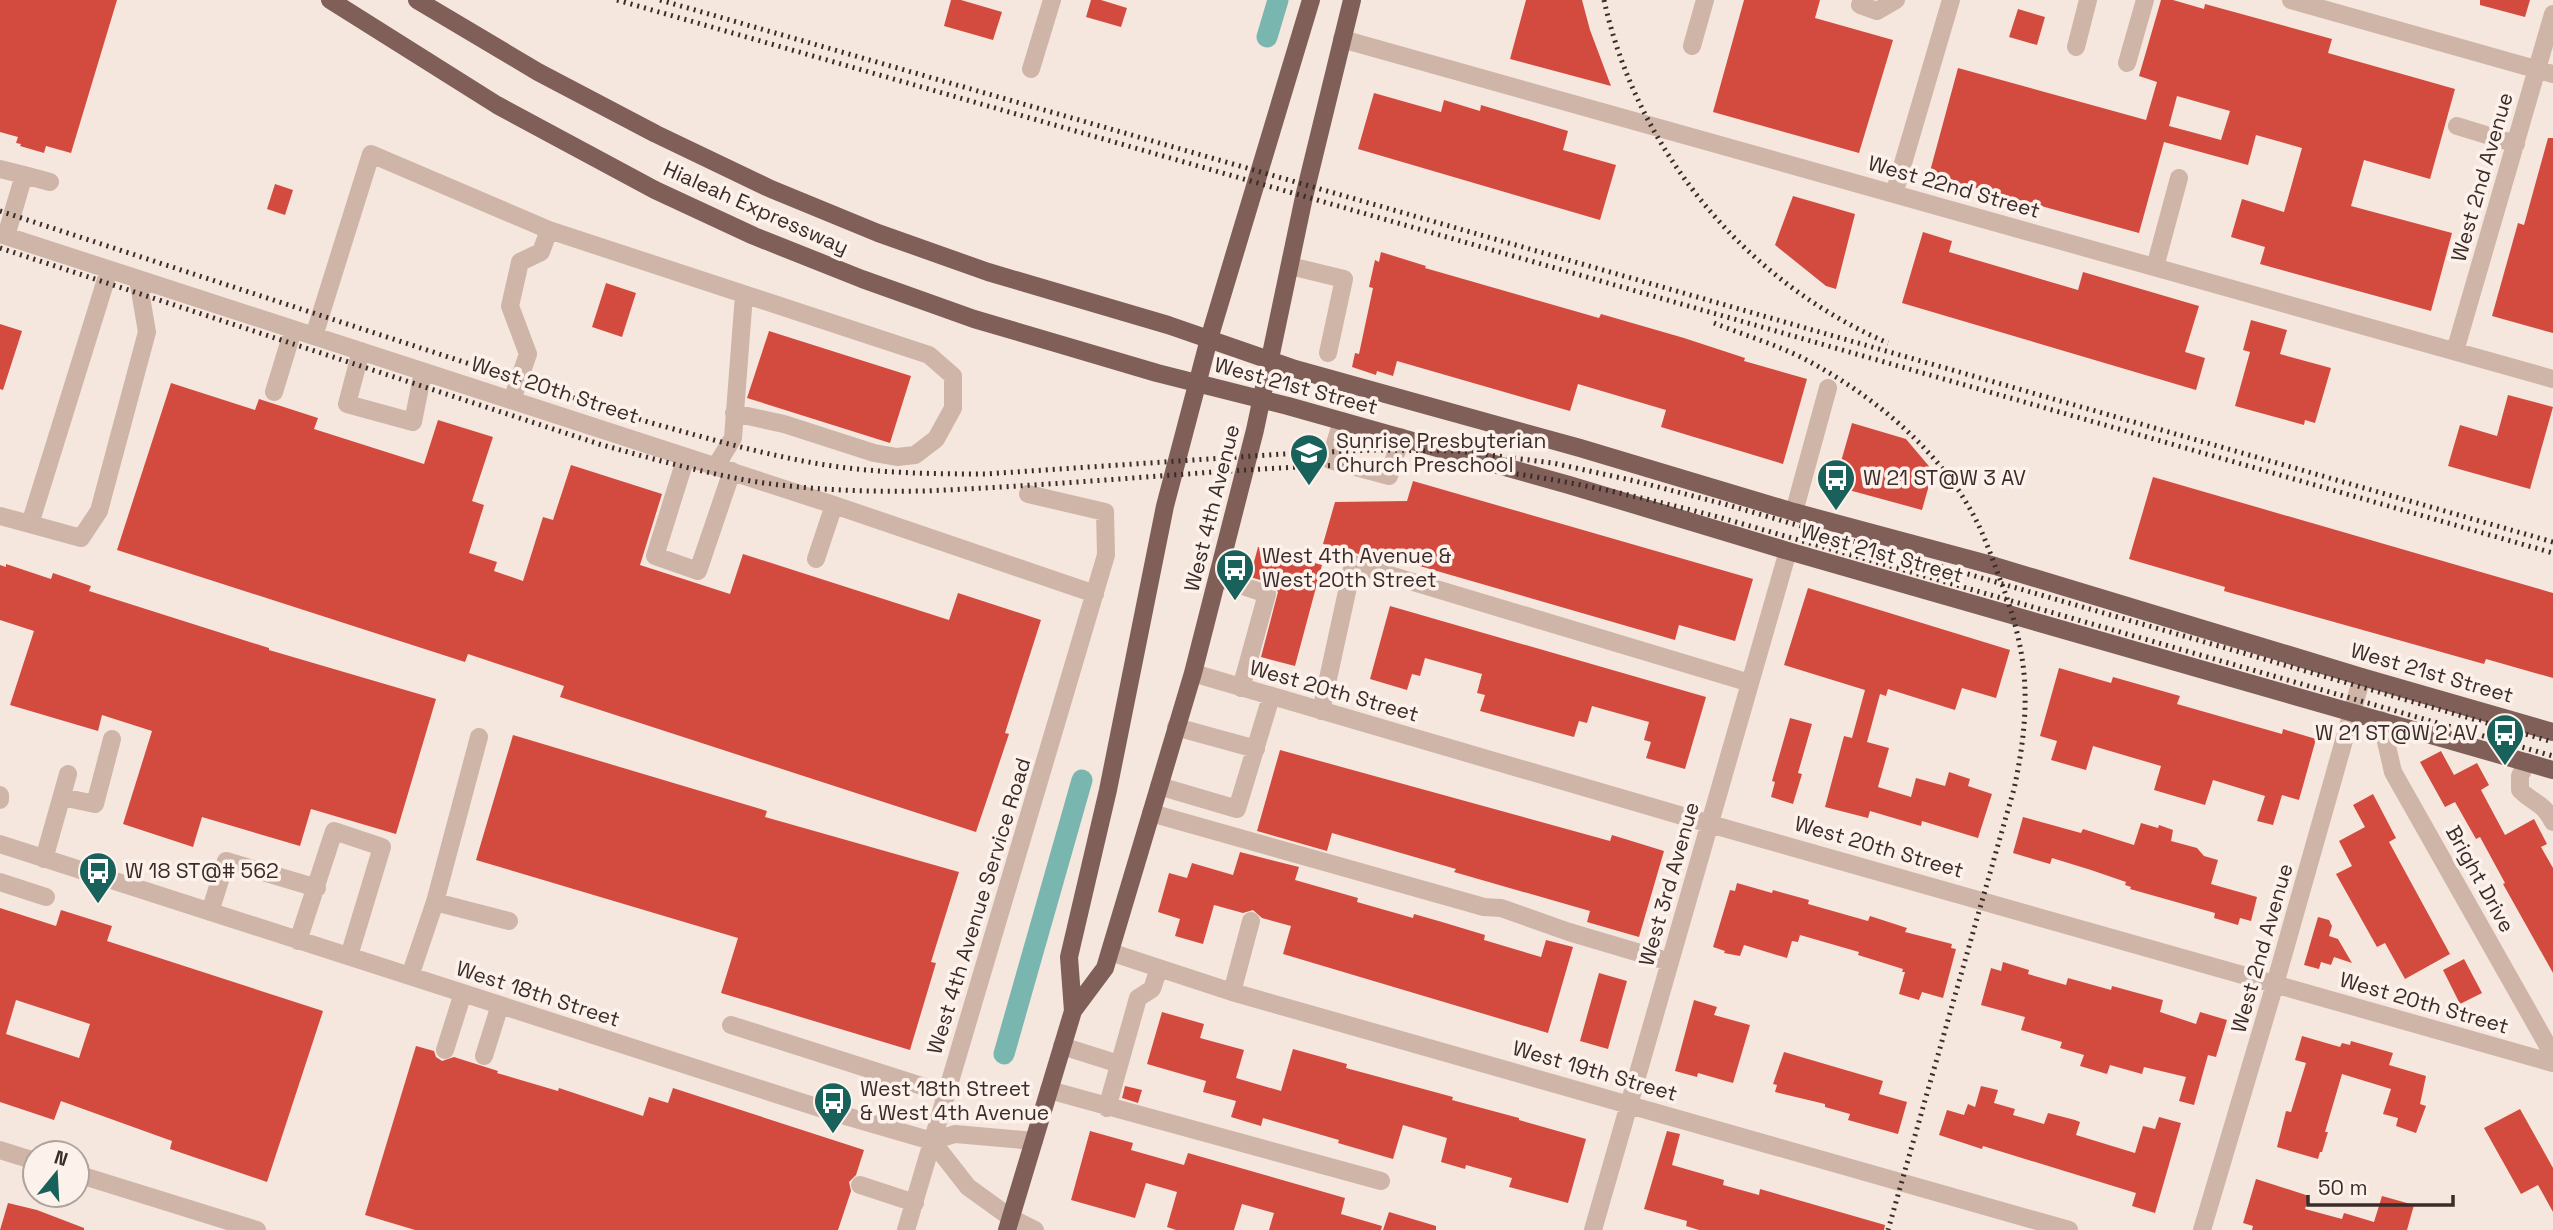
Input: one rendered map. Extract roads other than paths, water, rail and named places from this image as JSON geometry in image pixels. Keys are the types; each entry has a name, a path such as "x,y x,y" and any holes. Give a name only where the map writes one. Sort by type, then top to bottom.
{"main road":[{"name":"Hialeah Expressway","path":"330,0 497,105 655,190 754,236 862,279 974,319 1197,383"},
{"name":"Hialeah Expressway","path":"417,0 561,84 656,134 771,189 878,233 988,272 1209,339"},
{"name":"West 4th Avenue","path":"1073,1011 1069,957 1108,790 1151,567 1209,339 1311,0"},
{"name":"West 4th Avenue","path":"1009,1224 1073,1011 1105,968 1193,673 1262,399 1352,0"},
{"name":"West 21st Street","path":"1209,339 1270,360 1794,512 1995,566 2553,732"},
{"name":"West 21st Street","path":"1197,383 1569,485 1788,551 2553,770"}],"street":[{"path":"1031,69 1052,0"},
{"path":"1692,46 1705,0"},
{"path":"1862,0 1860,5 1877,11 1896,0"},
{"path":"1894,194 1951,0"},
{"path":"2076,47 2088,0"},
{"path":"2127,63 2145,0"},
{"path":"2291,0 2545,71"},
{"name":"West 2nd Avenue","path":"2455,351 2515,144 2545,71 2553,14"},
{"name":"West 22nd Street","path":"1342,39 2553,379"},
{"path":"2457,126 2515,144"},
{"path":"314,336 371,154 549,230 929,355 953,376 953,408 936,439 915,455 897,457 874,453 784,424 734,413"},
{"path":"0,169 50,182"},
{"path":"3,235 24,175"},
{"path":"2155,267 2179,177"},
{"path":"512,400 528,354 510,306 520,262 541,251 549,230"},
{"name":"West 20th Street","path":"3,235 834,505 1095,594"},
{"path":"1290,266 1344,279 1328,353"},
{"path":"30,524 109,270"},
{"path":"0,516 81,537 99,511 147,332 138,279"},
{"path":"686,457 655,556 698,571 733,438 744,295"},
{"path":"274,391 293,330"},
{"path":"362,351 347,404 413,422 423,372"},
{"path":"1794,512 1828,388"},
{"path":"1342,421 1330,460 1390,476 1402,438"},
{"name":"West 4th Avenue Service Road","path":"906,1230 1106,555 1105,512 1028,494"},
{"path":"816,559 834,505"},
{"name":"West 3rd Avenue","path":"1593,1230 1788,551"},
{"path":"1321,711 1353,564 1750,683"},
{"path":"1218,578 1267,594 1241,688"},
{"name":"West 20th Street","path":"1193,673 1710,824 2553,1063"},
{"name":"West 2nd Avenue","path":"2202,1230 2276,984 2362,677"},
{"path":"1159,786 1237,809 1271,697"},
{"name":"Bright Drive","path":"2381,720 2393,772 2553,1055"},
{"path":"1176,727 1255,749"},
{"path":"410,976 435,902 479,737"},
{"path":"62,797 94,804 112,739"},
{"path":"2528,762 2520,776 2520,790 2543,805 2553,822"},
{"path":"44,859 68,774"},
{"path":"1151,813 1357,873 1484,907 1501,908 1569,932 1670,962"},
{"path":"298,941 334,831 382,847 349,956"},
{"name":"West 18th Street","path":"0,844 832,1112 933,1141"},
{"path":"210,912 226,861 317,888"},
{"path":"0,882 46,897"},
{"path":"435,902 509,921"},
{"path":"1232,992 1251,921"},
{"name":"West 19th Street","path":"1110,952 1232,992 2069,1230"},
{"path":"1107,1108 1138,998 1152,989 1159,968"},
{"path":"445,1050 463,993"},
{"path":"484,1056 500,1005"},
{"path":"731,1025 947,1094"},
{"path":"1062,1046 1119,1064"},
{"path":"1049,1090 1381,1181"},
{"path":"1034,1141 955,1134 933,1141 968,1186 1009,1224 1035,1230"},
{"path":"0,1150 21,1157"},
{"path":"91,1178 257,1230"},
{"path":"860,1185 915,1203"}],"waterway":[{"path":"1267,37 1278,0"},
{"path":"1004,1054 1082,780"}],"railway":[{"path":"617,0 2553,553"},
{"path":"660,0 2553,542"},
{"path":"1604,0 1620,56 1642,109 1671,159 1705,205 1744,247 1788,285 1836,317 1888,343"},
{"path":"0,211 648,422 793,459 878,471 964,474 1372,450 1457,451 1553,463 1724,504 2553,742"},
{"path":"0,248 599,444 732,477 815,488 923,491 1336,465 1427,465 1524,475 1623,494 1722,518 2553,756"},
{"path":"1714,323 1789,351 1836,377 1882,410 1925,449 1961,494 1979,526 2007,599 2021,650 2025,715 2014,789 1888,1230"}],"place":[{"name":"Sunrise Presbyterian Church Preschool","path":"1309,487"},
{"name":"W 21 ST@W 3 AV","path":"1836,512"},
{"name":"West 4th Avenue & West 20th Street","path":"1235,602"},
{"name":"W 21 ST@W 2 AV","path":"2505,767"},
{"name":"W 18 ST@# 562","path":"98,905"},
{"name":"West 18th Street & West 4th Avenue","path":"833,1135"}]}
